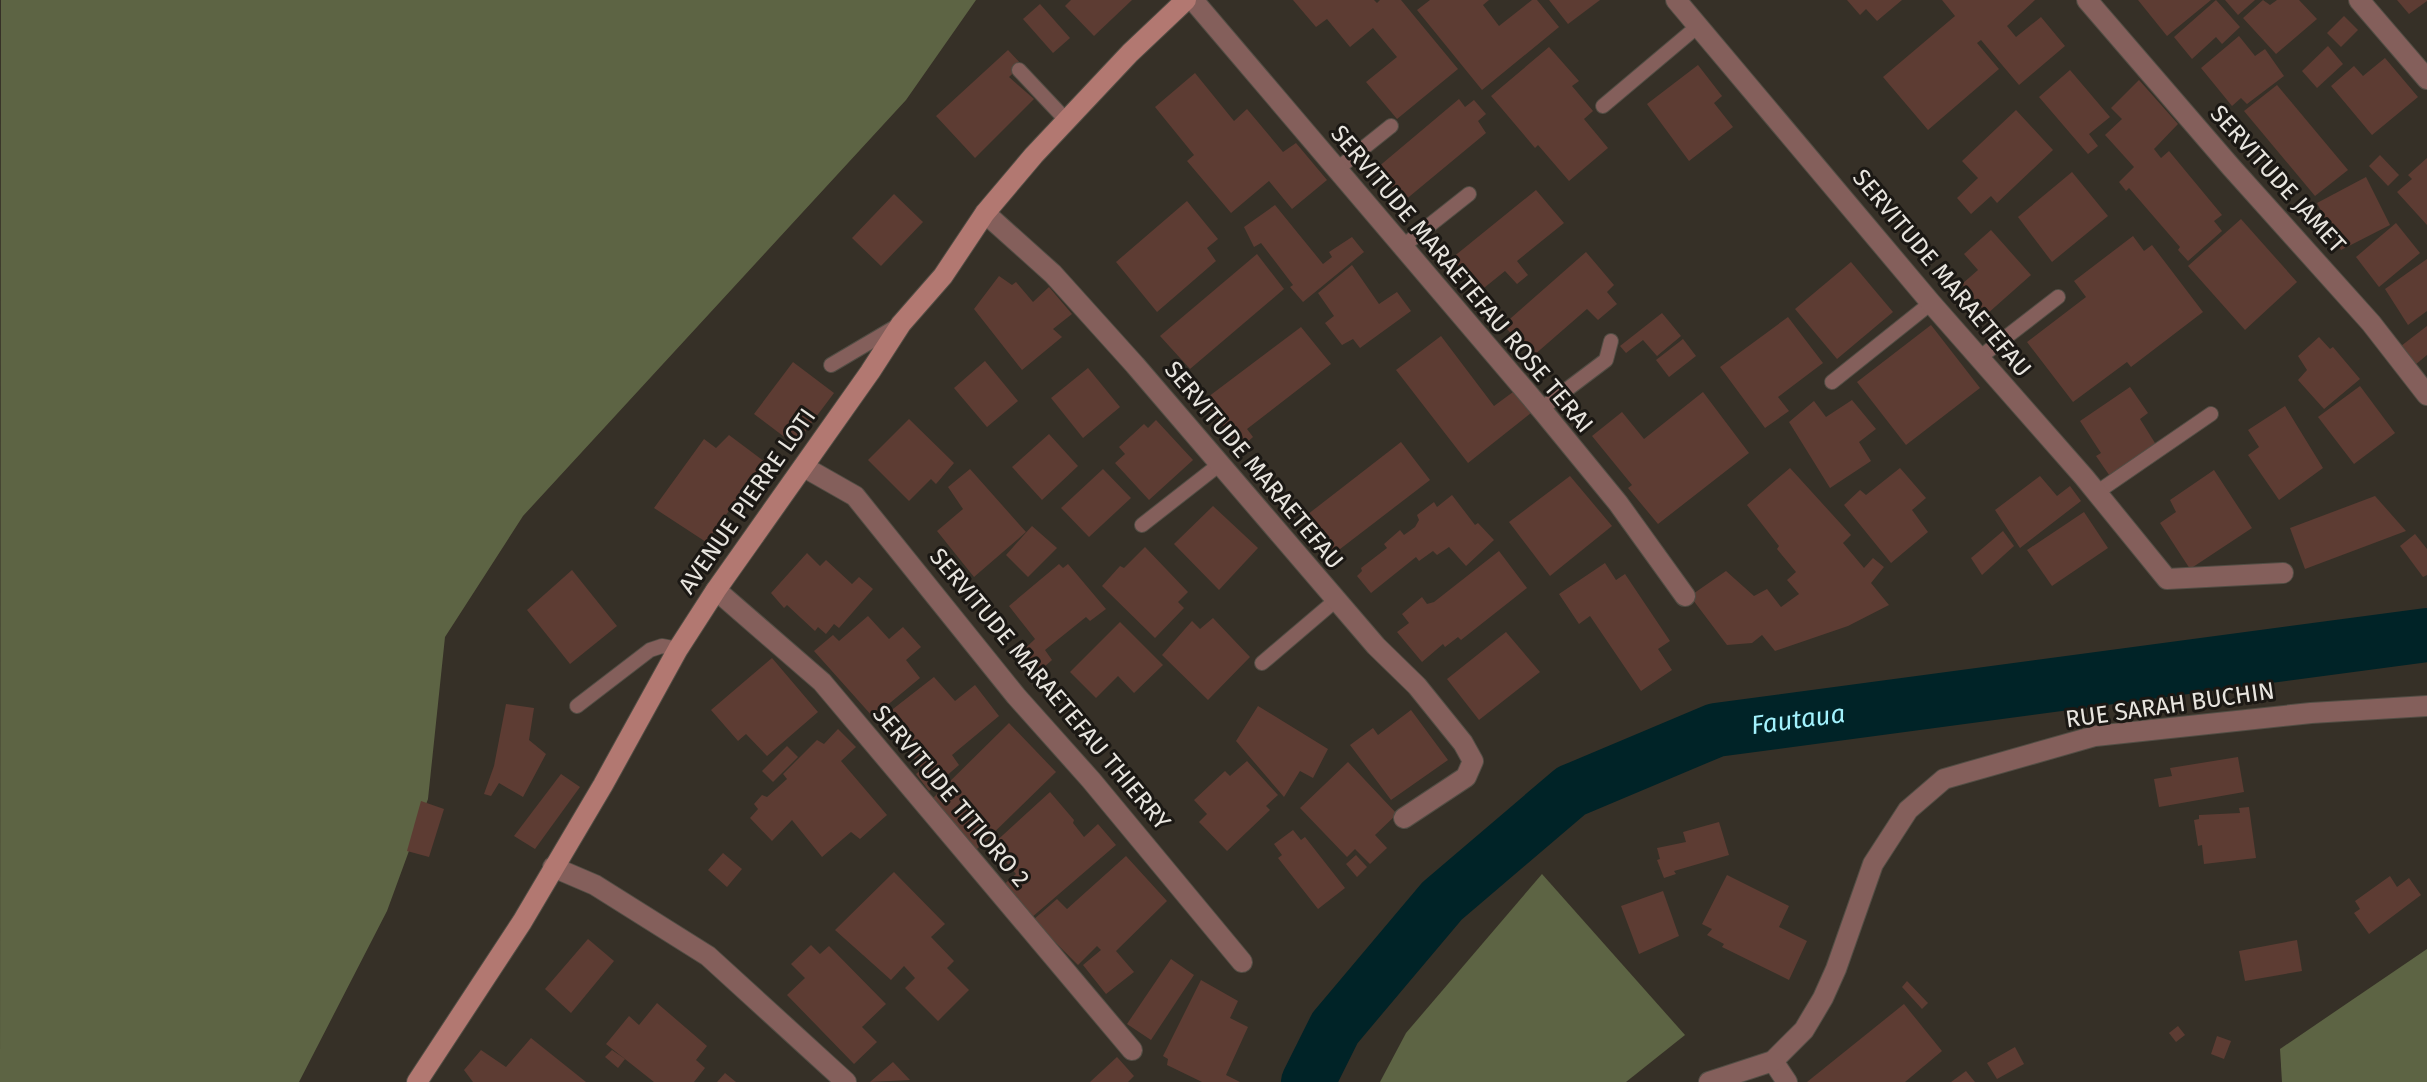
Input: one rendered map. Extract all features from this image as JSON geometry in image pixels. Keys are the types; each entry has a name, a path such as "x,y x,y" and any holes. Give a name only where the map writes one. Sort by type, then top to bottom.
{"main road":[{"name":"AVENUE PIERRE LOTI","path":"417,1082 482,986 603,785 678,649 901,324 943,276 985,213 1066,120 1186,0"}],"street":[{"name":"SERVITUDE MARAETEFAU ROSE TERAI","path":"1193,0 1541,409 1618,503 1685,596"},
{"name":"SERVITUDE MARAETEFAU","path":"1676,0 2167,579 2283,573"},
{"name":"SERVITUDE JAMET","path":"2087,0 2371,323 2427,395"},
{"path":"2359,0 2427,79"},
{"name":"SERVITUDE MARAETEFAU","path":"985,213 1053,274 1376,646 1417,686 1463,743 1473,761 1466,777 1404,818"},
{"name":"SERVITUDE MARAETEFAU THIERRY","path":"804,467 855,496 1016,696 1100,791 1242,962"},
{"name":"SERVITUDE TITIORO 2","path":"716,590 822,682 1132,1050"},
{"name":"RUE SARAH BUCHIN","path":"1709,1082 1773,1061 1804,1030 1836,969 1873,864 1908,810 1944,779 2095,736 2311,713 2427,706"},
{"path":"553,867 595,885 708,956 846,1082"},
{"path":"1773,1061 1787,1082"}],"lane":[{"path":"1603,106 1698,26"},
{"path":"1019,70 1066,120"},
{"path":"1336,170 1391,126"},
{"path":"1402,247 1469,194"},
{"path":"1979,358 2058,297"},
{"path":"1832,382 1931,303"},
{"path":"831,365 901,324"},
{"path":"1541,409 1606,360 1611,341"},
{"path":"2096,493 2211,414"},
{"path":"1142,525 1220,464"},
{"path":"1262,663 1336,600"},
{"path":"577,706 650,650 662,646 678,649"}],"green space":[{"path":"1,0 976,0 906,100 523,516 445,637 428,799 387,911 299,1082 0,1082"},
{"path":"1542,874 1685,1035 1626,1082 1380,1082 1406,1033"},
{"path":"2427,949 2427,1082 2282,1082 2280,1049"}],"building":[{"path":"1071,0 1132,0 1094,36 1065,6"},
{"path":"1293,0 1374,0 1377,3 1380,0 1401,0 1458,69 1397,119 1366,82 1397,57 1373,28 1350,47 1327,19 1316,27"},
{"path":"1430,0 1489,0 1483,5 1499,26 1532,0 1537,0 1559,27 1482,90 1417,10"},
{"path":"1549,0 1600,0 1568,24"},
{"path":"1847,0 1902,0 1877,21 1866,9 1860,15"},
{"path":"1942,0 2035,0 2007,26 2016,37 2041,17 2065,46 2019,85 1981,40 1977,43 1999,69 1928,130 1883,77 1955,16"},
{"path":"2138,0 2211,0 2167,36"},
{"path":"2216,0 2240,27 2222,44 2216,37 2192,59 2174,37"},
{"path":"2225,0 2255,0 2238,15"},
{"path":"2263,0 2270,5 2277,0 2299,0 2317,19 2276,54 2243,18"},
{"path":"2397,0 2427,0 2427,1 2409,14"},
{"path":"1040,4 1070,38 1053,53 1023,19"},
{"path":"2344,16 2358,30 2341,47 2327,33"},
{"path":"2239,36 2255,56 2265,49 2284,76 2247,104 2241,98 2232,106 2201,68"},
{"path":"2328,46 2343,64 2317,88 2302,71"},
{"path":"1549,47 1579,81 1572,86 1593,111 1584,119 1608,148 1569,181 1538,145 1535,148 1491,96"},
{"path":"1008,50 1022,65 1009,77 1034,99 975,158 936,116"},
{"path":"2385,58 2418,97 2372,135 2331,86 2354,66 2363,76"},
{"path":"1698,65 1722,96 1714,103 1733,127 1689,161 1647,104"},
{"path":"2070,70 2110,117 2089,134 2098,146 2088,154 2039,97"},
{"path":"1195,73 1234,121 1247,109 1283,152 1296,143 1327,180 1292,209 1269,181 1231,213 1187,161 1194,155 1155,107"},
{"path":"2139,80 2178,124 2154,149 2161,158 2169,151 2222,215 2214,221 2222,231 2188,261 2178,250 2180,247 2129,188 2126,191 2119,182 2134,167 2105,135 2122,119 2111,108"},
{"path":"2277,85 2348,170 2315,196 2244,111"},
{"path":"1459,99 1465,107 1474,100 1486,114 1478,121 1486,133 1404,201 1377,168"},
{"path":"2016,110 2053,150 1997,203 1991,196 1971,214 1957,198 1978,178 1962,161"},
{"path":"2380,155 2399,175 2388,186 2369,166"},
{"path":"2427,158 2427,225 2397,192 2412,179 2408,175"},
{"path":"2072,172 2108,216 2052,262 2018,217"},
{"path":"2366,177 2390,225 2341,250 2317,203"},
{"path":"1536,190 1564,223 1517,261 1528,275 1517,284 1505,271 1479,292 1452,258"},
{"path":"894,194 923,222 881,266 852,238"},
{"path":"1187,201 1218,239 1207,248 1216,261 1157,312 1116,262"},
{"path":"1275,205 1323,264 1332,257 1329,252 1352,237 1364,252 1303,302 1261,243 1254,247 1244,227"},
{"path":"2241,219 2297,282 2245,330 2188,266"},
{"path":"2396,223 2420,253 2379,287 2356,257"},
{"path":"1991,230 2031,275 1987,314 1962,284 1978,270 1964,254"},
{"path":"2133,236 2144,251 2152,245 2203,312 2131,367 2127,362 2073,402 2027,342 2086,297 2074,281"},
{"path":"1586,252 1614,285 1607,292 1617,304 1598,320 1587,309 1533,356 1503,325"},
{"path":"1257,254 1284,289 1190,369 1160,336"},
{"path":"2427,259 2427,311 2408,325 2385,289"},
{"path":"1851,262 1893,312 1837,359 1795,309"},
{"path":"1352,265 1379,304 1397,292 1411,311 1360,348 1353,339 1342,345 1325,323 1334,316 1318,293"},
{"path":"999,276 1012,285 1016,282 1033,302 1049,287 1072,314 1053,329 1062,337 1022,370 974,309"},
{"path":"1662,313 1681,336 1657,356 1643,340 1626,353 1620,346"},
{"path":"1788,317 1823,363 1778,397 1789,411 1765,428 1720,367"},
{"path":"1931,325 1980,388 1906,445 1857,382"},
{"path":"2427,326 2427,355 2415,365 2401,346"},
{"path":"1301,327 1331,364 1247,429 1253,437 1244,445 1237,437 1233,440 1204,400"},
{"path":"1441,336 1494,406 1513,392 1531,413 1468,463 1396,370"},
{"path":"2319,337 2330,349 2333,347 2360,379 2324,409 2298,380 2307,370 2298,356"},
{"path":"1683,339 1696,356 1669,377 1656,360"},
{"path":"985,361 1018,401 987,427 954,388"},
{"path":"793,362 834,393 795,445 754,414"},
{"path":"1088,368 1120,407 1083,438 1051,398"},
{"path":"2360,386 2395,433 2354,464 2318,417"},
{"path":"2130,387 2148,413 2140,419 2160,451 2114,482 2096,456 2101,453 2080,421"},
{"path":"1703,392 1749,453 1658,524 1628,488 1632,485 1592,436 1622,412 1644,439"},
{"path":"1852,400 1876,429 1859,442 1871,461 1830,488 1789,422 1814,401 1826,417"},
{"path":"2285,406 2323,468 2279,500 2248,455 2259,447 2248,430"},
{"path":"909,419 954,463 936,484 931,479 909,501 868,460"},
{"path":"1156,420 1193,460 1149,500 1115,463 1125,454 1119,447 1144,424 1148,428"},
{"path":"1049,434 1078,466 1042,500 1012,467"},
{"path":"729,435 765,462 706,542 654,508 704,439 716,448"},
{"path":"1401,442 1430,480 1331,556 1303,518"},
{"path":"1790,468 1851,535 1843,543 1864,568 1873,558 1884,567 1871,583 1889,605 1848,626 1775,651 1762,635 1752,643 1727,645 1690,596 1726,571 1754,596 1767,589 1781,607 1799,594 1787,580 1796,572 1747,505"},
{"path":"1900,468 1926,498 1912,510 1928,532 1891,563 1844,505 1860,490 1866,495"},
{"path":"970,469 1026,532 974,577 937,531 963,509 948,487"},
{"path":"1103,469 1131,498 1089,537 1061,508"},
{"path":"2214,470 2252,528 2190,569 2160,523 2176,512 2170,500"},
{"path":"1570,476 1612,526 1550,576 1509,522"},
{"path":"2040,476 2057,496 2070,486 2081,501 2020,548 1995,510"},
{"path":"1452,495 1475,525 1478,523 1494,540 1466,566 1449,547 1437,555 1433,551 1419,561 1416,557 1371,593 1357,576 1361,568 1387,548 1384,544 1400,530 1404,535 1415,527 1419,520 1417,515 1434,502 1437,507"},
{"path":"2375,496 2406,531 2305,569 2290,528"},
{"path":"1213,506 1258,548 1219,590 1174,544"},
{"path":"2084,512 2108,548 2052,586 2027,550"},
{"path":"1032,526 1057,548 1028,577 1006,555"},
{"path":"2003,531 2014,546 1982,575 1971,558"},
{"path":"2415,534 2427,549 2427,575 2423,577 2400,546"},
{"path":"1145,547 1188,592 1178,602 1184,608 1155,638 1102,586 1120,566 1124,568"},
{"path":"1499,551 1527,588 1461,640 1458,637 1445,647 1443,644 1422,662 1397,632 1409,623 1402,614 1422,597 1427,604 1434,602"},
{"path":"807,553 820,566 826,560 852,584 859,577 873,589 839,628 834,624 826,634 818,627 815,631 787,605 784,608 771,593"},
{"path":"1605,563 1616,580 1625,574 1670,641 1658,649 1672,670 1641,691 1590,616 1579,624 1559,594"},
{"path":"1059,564 1063,568 1068,564 1106,609 1090,621 1086,617 1045,650 1052,660 1034,676 1017,656 1035,639 1009,606"},
{"path":"572,570 617,626 570,664 527,610"},
{"path":"868,616 889,639 903,627 921,647 906,660 920,678 873,717 814,651 833,635 839,641"},
{"path":"1213,618 1250,657 1208,700 1162,655 1192,621 1200,629"},
{"path":"1120,622 1163,665 1134,693 1118,676 1096,698 1070,672"},
{"path":"1506,632 1540,672 1479,720 1447,679"},
{"path":"772,658 818,712 767,756 746,734 738,741 711,710"},
{"path":"934,677 955,701 975,685 999,716 952,755 959,765 929,791 916,774 922,769 884,716"},
{"path":"506,704 534,708 529,740 546,754 523,797 499,783 491,796 484,794 494,766"},
{"path":"1258,706 1328,749 1313,778 1300,771 1284,797 1236,741"},
{"path":"1411,710 1448,760 1391,800 1350,745 1373,728 1378,735"},
{"path":"1009,723 1056,772 975,851 931,800"},
{"path":"838,729 856,747 841,761 887,815 860,839 851,832 822,857 792,820 772,841 750,818 758,809 754,804 787,779 783,774 817,740 824,744"},
{"path":"787,746 798,757 773,782 762,771"},
{"path":"2238,757 2244,792 2159,807 2154,779 2172,776 2170,768"},
{"path":"1247,761 1278,795 1266,806 1270,810 1227,851 1199,822 1207,814 1194,800 1225,771 1230,776"},
{"path":"1348,762 1397,814 1375,835 1387,848 1370,864 1355,849 1347,857 1300,808"},
{"path":"561,774 580,787 535,849 514,836"},
{"path":"1050,792 1084,837 1098,824 1116,845 1031,918 1002,886 1016,874 992,845"},
{"path":"421,801 444,809 429,857 407,851"},
{"path":"2249,807 2256,858 2204,864 2194,820 2199,819 2199,815 2240,813 2239,808"},
{"path":"1719,822 1729,855 1674,871 1676,874 1664,878 1657,860 1660,859 1657,848 1686,842 1683,832"},
{"path":"1293,830 1301,840 1305,837 1345,888 1318,909 1278,858 1282,855 1274,844"},
{"path":"723,853 742,869 727,887 708,870"},
{"path":"1356,855 1367,867 1357,877 1346,864"},
{"path":"1126,856 1167,901 1116,951 1134,972 1106,994 1083,965 1101,950 1097,946 1078,965 1033,920 1057,899 1067,909"},
{"path":"894,872 945,924 931,937 954,961 947,968 969,990 938,1021 905,988 915,978 904,966 891,980 835,930"},
{"path":"1727,875 1789,906 1779,927 1807,941 1789,980 1722,947 1724,944 1707,935 1712,929 1702,924"},
{"path":"2390,876 2397,887 2409,878 2421,895 2369,934 2354,913 2360,909 2355,901"},
{"path":"1663,891 1679,936 1639,954 1621,906"},
{"path":"588,939 614,961 571,1013 545,989"},
{"path":"2297,940 2302,971 2245,981 2239,951"},
{"path":"811,945 820,954 829,946 886,1004 862,1027 877,1042 854,1064 787,995 805,978 791,964"},
{"path":"1171,959 1194,975 1151,1040 1127,1024"},
{"path":"1201,980 1238,1001 1230,1018 1248,1027 1226,1075 1240,1082 1202,1082 1167,1065 1168,1059 1163,1056"},
{"path":"1907,981 1928,1003 1922,1009 1902,987"},
{"path":"657,1003 707,1046 696,1060 705,1068 694,1082 654,1082 606,1044 629,1016 639,1025"},
{"path":"1904,1004 1942,1051 1905,1082 1807,1082"},
{"path":"2178,1026 2185,1035 2176,1042 2169,1033"},
{"path":"2217,1036 2231,1041 2224,1059 2211,1054"},
{"path":"531,1038 586,1082 473,1082 464,1070 481,1050 506,1067"},
{"path":"2015,1047 2024,1064 1997,1079 1987,1063"},
{"path":"612,1050 625,1059 618,1068 605,1057"},
{"path":"1117,1057 1134,1076 1128,1082 1090,1082"},
{"path":"893,1062 910,1080 870,1082"},
{"path":"1966,1071 1975,1082 1951,1082"},
{"path":"725,1073 736,1082 717,1082"}],"waterway":[{"name":"Fautaua","path":"1308,1082 1335,1028 1442,901 1571,791 1716,730 2427,635"}]}
